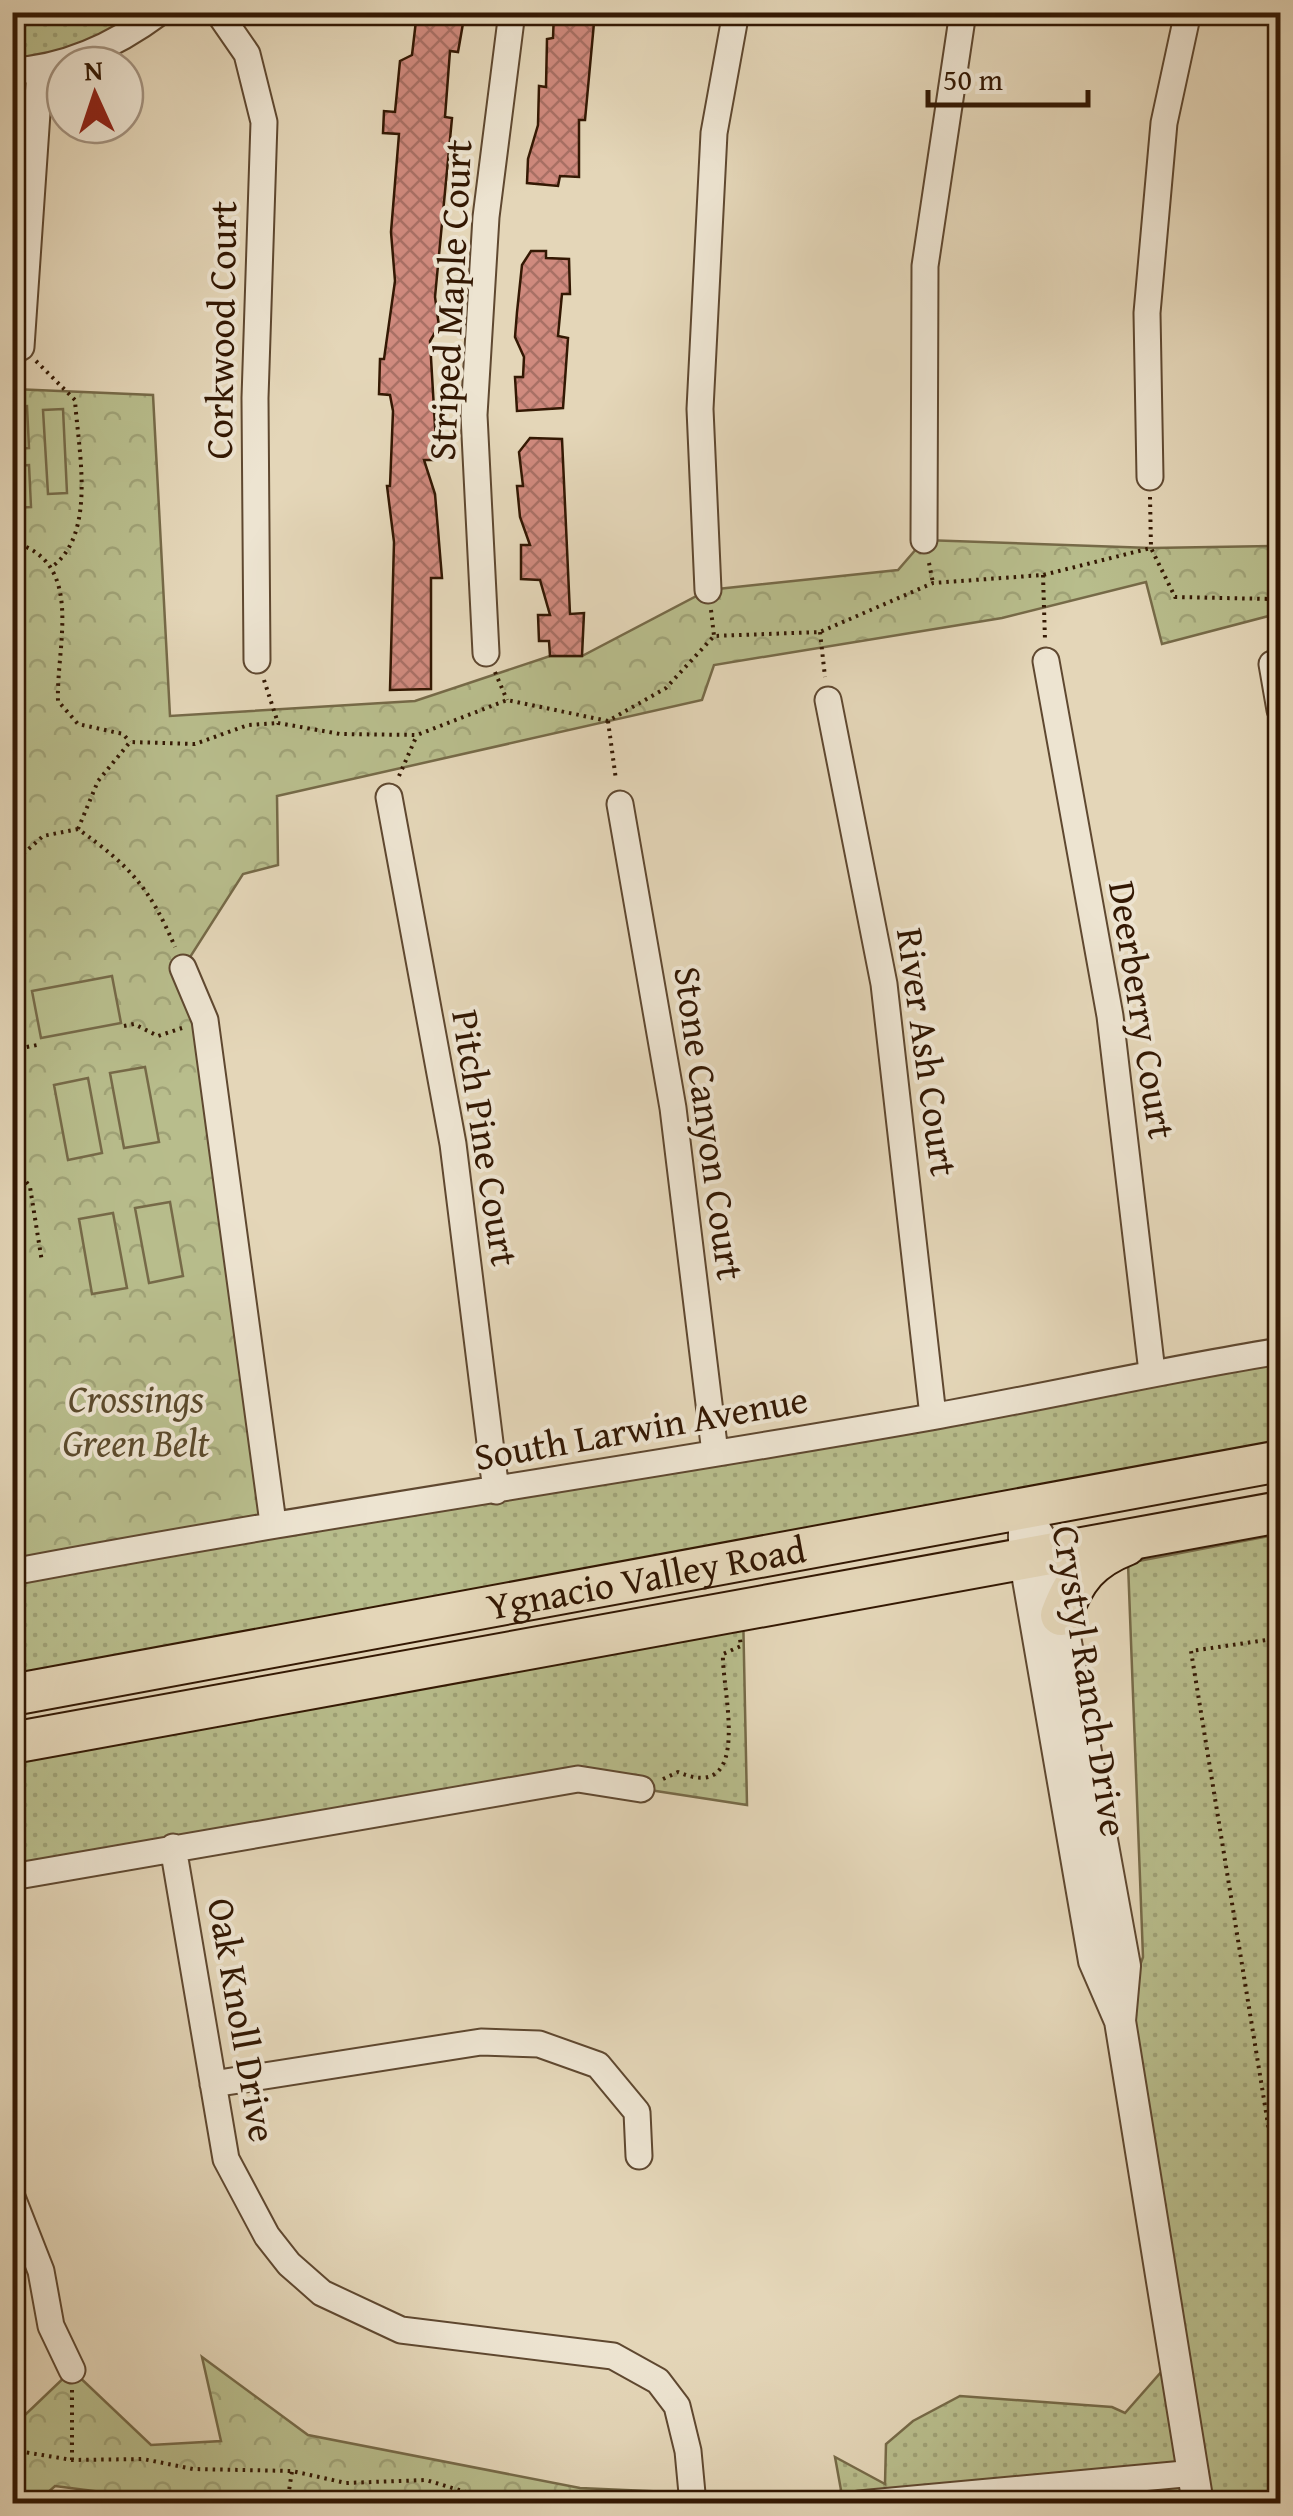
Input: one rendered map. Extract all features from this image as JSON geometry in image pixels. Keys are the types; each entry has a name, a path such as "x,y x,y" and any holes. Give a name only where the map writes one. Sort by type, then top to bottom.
{"highway":[{"name":"Ygnacio Valley Road","path":"12,1695 1280,1461"},
{"name":"Ygnacio Valley Road","path":"12,1743 1036,1553 1280,1512"},
{"path":"1061,1614 1073,1583 1098,1556 1156,1533"}],"street":[{"path":"12,71 40,69 122,40 160,12"},
{"name":"Corkwood Court","path":"218,12 247,54 264,122 254,398 257,660"},
{"name":"Striped Maple Court","path":"486,653 474,415 486,217 512,12"},
{"path":"708,590 700,409 714,133 736,12"},
{"path":"924,540 925,266 963,12"},
{"path":"1150,477 1148,294 1164,123 1188,12"},
{"path":"21,346 40,69"},
{"name":"Deerberry Court","path":"1046,661 1110,1016 1152,1372"},
{"path":"1272,664 1280,710"},
{"name":"River Ash Court","path":"828,700 884,984 934,1416"},
{"name":"Pitch Pine Court","path":"390,797 452,1144 496,1491"},
{"name":"Stone Canyon Court","path":"620,804 674,1108 714,1453"},
{"path":"183,968 205,1020 273,1523"},
{"name":"South Larwin Avenue","path":"12,1572 273,1523 496,1491 934,1416 1280,1350"},
{"name":"Crystyl Ranch Drive","path":"1024,1511 1061,1614 1125,1966 1120,2021"},
{"name":"Crystyl Ranch Drive","path":"1036,1553 1094,1961 1120,2021 1196,2488"},
{"path":"12,1877 578,1780 641,1788"},
{"name":"Oak Knoll Drive","path":"173,1847 226,2159 267,2236 288,2264 322,2293 401,2330 614,2356 658,2381 677,2406 688,2451 693,2504"},
{"path":"213,2084 481,2042 540,2044 598,2065 637,2112 639,2156"},
{"path":"12,2196 41,2271 51,2326 72,2370"},
{"path":"859,2504 1196,2488"}],"path":[{"path":"21,346 75,400 80,506 74,542 53,566"},
{"path":"1150,477 1151,548 1175,597 1272,599 1280,594"},
{"path":"12,542 28,546 53,566 63,598 58,701 78,724 122,734 130,742 195,744 248,724 278,723 340,734 417,735 508,700 608,721 666,688 714,636 820,632 933,583 1044,575 1151,548"},
{"path":"1044,575 1046,661"},
{"path":"1272,599 1272,664"},
{"path":"820,632 828,700"},
{"path":"486,653 508,700"},
{"path":"257,660 278,723"},
{"path":"608,721 620,804"},
{"path":"390,797 417,735"},
{"path":"78,829 98,781 130,742"},
{"path":"12,864 43,836 78,829 127,864 156,900 183,968"},
{"path":"124,1026 134,1024 158,1036 205,1020"},
{"path":"12,1050 37,1044"},
{"path":"12,1074 23,1131 16,1168 30,1187 42,1262"},
{"path":"641,1788 678,1772 692,1778 712,1774 724,1762 731,1736 722,1660 730,1648 741,1646 735,1610"},
{"path":"1280,1638 1191,1651 1280,2198"},
{"path":"72,2409 72,2460"},
{"path":"12,2499 16,2450 72,2460 143,2459 193,2469 292,2471 346,2484 426,2480 502,2503 526,2504"},
{"path":"287,2504 292,2471"}],"green space":[{"path":"13,13 160,13 79,45 45,45 45,58 13,71"},
{"name":"Crossings Green Belt","path":"13,389 153,395 170,716 415,701 550,656 582,656 708,590 898,570 924,540 1151,548 1280,546 1280,613 1162,644 1146,582 1002,618 714,665 702,700 277,796 278,865 243,874 183,968 205,1020 273,1523 13,1572"},
{"path":"27,406 29,448 13,449 13,407"},
{"path":"63,409 67,493 48,494 43,410"},
{"path":"29,465 31,507 13,508 13,466"},
{"path":"112,976 121,1023 41,1038 32,991"},
{"path":"145,1067 159,1142 124,1148 110,1073"},
{"path":"88,1078 102,1153 68,1160 54,1085"},
{"path":"170,1202 183,1276 149,1283 135,1208"},
{"path":"113,1213 127,1288 92,1294 79,1219"},
{"path":"1280,1351 1280,1461 13,1695 13,1572"},
{"path":"1280,1534 1280,2503 827,2504 841,2490 835,2457 885,2484 886,2444 913,2421 960,2396 1112,2407 1125,2413 1176,2355 1120,2021 1143,1957 1128,1563"},
{"path":"743,1609 747,1805 578,1779 13,1877 13,1743"},
{"path":"202,2357 308,2435 580,2488 692,2493 693,2503 196,2504 55,2486 36,2503 13,2503 12,2415 25,2415 72,2370 151,2445 221,2441"}],"building":[{"path":"417,12 465,12 458,52 450,51 445,117 452,118 435,297 439,326 430,341 437,460 424,460 435,494 442,578 431,578 431,689 390,690 394,542 387,486 393,411 390,395 379,394 380,359 384,359 395,281 391,232 399,134 383,133 384,111 395,112 400,61 412,55"},
{"path":"554,12 595,12 585,120 579,120 579,177 560,176 558,186 527,183 528,159 538,125 539,86 546,87 547,39 553,38"},
{"path":"531,251 546,251 546,258 569,259 570,294 562,294 558,336 568,338 563,408 517,411 515,377 523,377 524,357 515,337 517,312 522,265"},
{"path":"530,438 562,439 570,614 584,613 582,656 550,656 549,641 539,641 538,615 550,615 540,580 521,579 521,545 530,545 520,517 517,486 523,486 519,452"}]}
